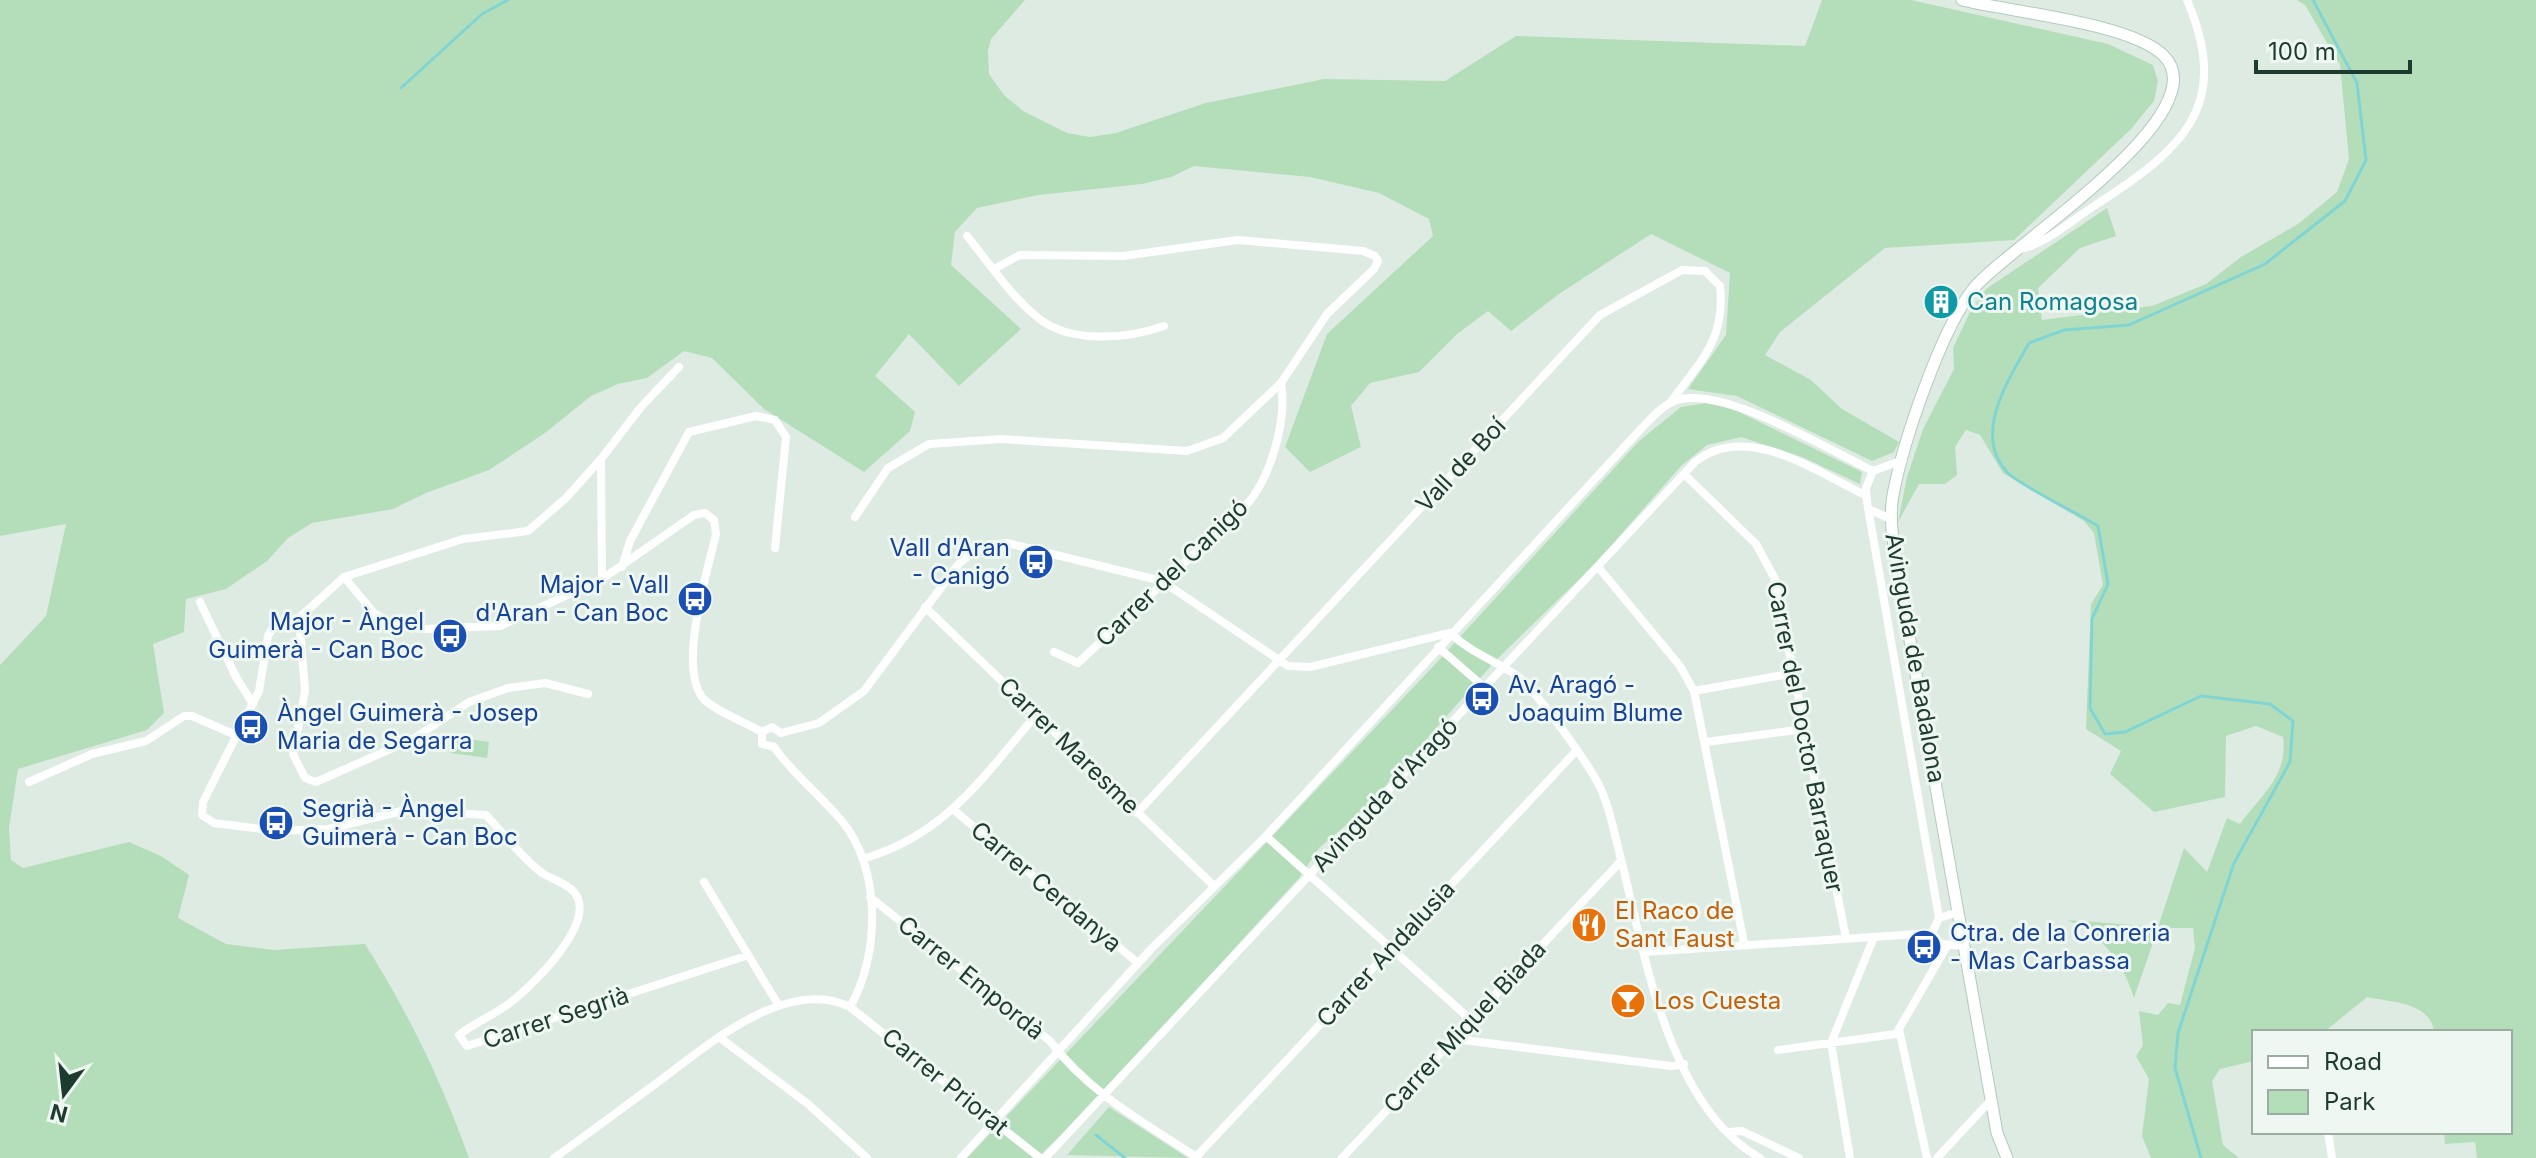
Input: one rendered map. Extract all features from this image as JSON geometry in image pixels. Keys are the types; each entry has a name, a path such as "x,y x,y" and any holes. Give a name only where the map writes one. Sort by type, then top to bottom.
{"street":[{"name":"Avinguda de Badalona","path":"1962,0 2128,36 2155,48 2170,63 2173,75 2171,97 2156,125 2120,162 1988,273 1958,311 1939,352 1893,496 1891,519 1997,1133 2007,1158"},
{"path":"2020,249 2047,236 2139,175 2171,150 2189,128 2206,68 2203,43 2187,0"},
{"path":"967,236 1036,317 1057,328 1109,338 1140,334 1164,326"},
{"path":"855,517 888,468 929,444 1001,439 1187,451 1223,438 1281,383 1327,314 1374,269 1375,256 1363,251 1238,240 1123,256 1030,254 1012,258 994,269"},
{"name":"Vall de Boí","path":"1137,813 1600,315 1682,270 1705,271 1720,286 1720,326 1706,354 1670,403"},
{"path":"29,782 92,754 146,741 184,716 192,716 238,736 253,704 271,631 279,623 299,618 344,577 463,539 528,531 566,498 641,407 679,367"},
{"name":"Carrer del Canigó","path":"1054,652 1078,663 1261,487 1284,402 1281,383"},
{"path":"961,1158 1060,1054 1138,963 1213,885 1266,836 1450,633 1639,431 1670,403 1690,398 1725,401 1873,471 1904,460"},
{"path":"622,567 630,541 689,432 756,416 775,420 786,437 775,548"},
{"name":"Avinguda d'Aragó","path":"1043,1158 1684,474 1709,451 1749,444 1865,495"},
{"path":"601,459 602,579"},
{"path":"1873,471 1865,495 1939,918 1932,933 1935,941 1947,946 1965,946"},
{"name":"Carrer del Doctor Barraquer","path":"1684,474 1744,530 1769,564 1780,595 1846,938"},
{"path":"1868,509 1891,519"},
{"path":"344,577 384,621 407,628 500,626 602,579 694,515 710,515 716,534 694,638 692,676 705,701 762,732"},
{"path":"762,732 772,727 781,733 819,723 864,691 925,607 970,553 993,544 1007,543 1162,581 1288,666 1310,667 1450,633"},
{"path":"1599,568 1680,666 1694,691 1744,943"},
{"path":"200,602 236,677 253,704"},
{"name":"Carrer Maresme","path":"925,607 1213,885"},
{"path":"299,618 305,691 293,754 297,768 305,778 316,782 413,739 469,702 508,688 545,683 588,694"},
{"path":"1450,633 1480,657 1519,677 1576,751 1604,797 1662,1017 1701,1096 1727,1132 1759,1158"},
{"path":"1408,642 1438,647 1484,687"},
{"path":"1694,691 1794,673"},
{"path":"865,858 905,844 955,811 1036,715"},
{"path":"1706,742 1805,729"},
{"path":"554,1158 719,1037 779,1006 822,998 850,1007 864,982 871,919 865,858 842,820 774,747 762,744 762,732"},
{"path":"774,747 781,741 781,733"},
{"name":"Carrer Segrià","path":"238,736 203,802 202,815 214,823 277,831 328,829 406,810 486,815 543,874 563,882 577,894 580,909 572,936 540,976 514,1000 459,1035 467,1046 746,956"},
{"name":"Carrer Andalusia","path":"1198,1157 1576,751"},
{"name":"Carrer Cerdanya","path":"955,811 1138,963"},
{"path":"1266,836 1471,1020"},
{"name":"Carrer Miquel Biada","path":"1342,1158 1621,861"},
{"path":"704,882 779,1006"},
{"name":"Carrer Empordà","path":"870,897 1050,1041 1104,1095 1198,1157"},
{"path":"1939,918 1959,912"},
{"path":"1645,952 1744,943 1932,933"},
{"path":"1850,1158 1831,1043 1874,937"},
{"path":"1778,1050 1896,1034 1947,946"},
{"name":"Carrer Priorat","path":"850,1007 994,1123 1043,1158"},
{"path":"1899,1029 1927,1158"},
{"path":"719,1037 808,1104 867,1158"},
{"path":"1455,1039 1671,1066 1684,1064"},
{"path":"1937,1158 1992,1099"},
{"path":"1727,1132 1742,1131 1799,1158"},
{"path":"2328,1134 2332,1158"}],"green space":[{"path":"0,0 1025,0 991,39 989,74 1004,95 1023,111 1067,133 1090,137 1116,133 1206,103 1324,79 1445,81 1516,36 1805,46 1822,0 1911,0 2108,44 2153,65 2158,81 2154,101 2131,129 2014,240 1885,248 1780,332 1765,355 1811,380 1842,409 1899,442 1894,452 1872,461 1737,396 1688,389 1726,335 1730,273 1651,234 1559,294 1511,331 1488,311 1457,334 1419,372 1370,383 1351,406 1361,447 1310,472 1285,447 1327,334 1433,236 1429,219 1379,193 1310,177 1194,166 1171,177 1142,184 1038,195 977,208 955,232 951,265 1021,329 959,386 909,334 875,376 915,412 910,431 864,472 764,409 712,358 684,351 647,378 618,384 591,396 545,433 489,470 426,493 393,509 312,523 288,538 267,561 226,589 186,599 184,632 153,644 164,713 147,730 18,769 9,828 11,860 23,868 129,842 161,856 189,875 178,918 226,944 274,950 365,944 423,1048 469,1158 0,1158 0,665 46,616 66,524 0,536"},
{"path":"2297,0 2536,0 2536,1158 2477,1158 2475,1142 2445,1144 2444,1134 2512,1134 2512,1030 2433,1030 2426,1015 2418,1009 2367,997 2326,1030 2252,1030 2252,1061 2220,1069 2212,1081 2223,1145 2239,1158 2151,1158 2142,1136 2149,1079 2136,1056 2143,1045 2139,1011 2158,1015 2168,1003 2180,1005 2195,948 2193,928 2158,928 2134,998 2124,972 2110,952 2092,935 2068,920 2158,927 2184,848 2207,872 2227,818 2240,824 2272,784 2281,763 2283,737 2256,726 2226,736 2225,797 2154,812 2110,774 2121,751 2086,729 2091,604 2103,585 2094,533 2084,521 2003,473 1980,435 1966,430 1955,447 1957,475 1945,484 1919,484 1898,522 1907,477 1923,429 1954,369 1953,348 1969,314 1986,289 2107,208 2116,236 2080,248 2038,288 2042,320 2152,306 2206,284 2241,257 2298,224 2337,192 2349,159 2340,65 2305,5"},
{"path":"1706,403 1727,406 1862,472 1860,484 1802,457 1741,437 1707,445 1681,466 1596,563 1497,659 1365,809 1319,848 1300,877 1078,1119 1037,1158 967,1158 1427,673 1639,441 1681,407"},
{"path":"453,737 489,742 487,758 451,753"},
{"path":"1109,1107 1188,1158 1067,1155"}],"waterway":[{"path":"401,88 482,14 508,0"},
{"path":"2201,1158 2175,1068 2178,1033 2234,863 2290,762 2293,721 2270,704 2201,696 2125,732 2105,734 2090,708 2092,619 2108,584 2098,526 2008,473 1997,458 1993,425 2004,390 2029,343 2064,330 2129,325 2265,264 2345,201 2366,160 2357,83 2313,0"},
{"path":"1096,1135 1125,1158"}],"place":[{"name":"Can Romagosa","path":"1941,302"},
{"name":"Vall d'Aran - Canigó","path":"1036,562"},
{"name":"Major - Vall d'Aran - Can Boc","path":"695,599"},
{"name":"Major - Àngel Guimerà - Can Boc","path":"450,636"},
{"name":"Av. Aragó - Joaquim Blume","path":"1482,699"},
{"name":"Àngel Guimerà - Josep Maria de Segarra","path":"251,727"},
{"name":"Segrià - Àngel Guimerà - Can Boc","path":"276,823"},
{"name":"El Raco de Sant Faust","path":"1589,925"},
{"name":"Ctra. de la Conreria - Mas Carbassa","path":"1924,947"},
{"name":"Los Cuesta","path":"1628,1001"}]}
